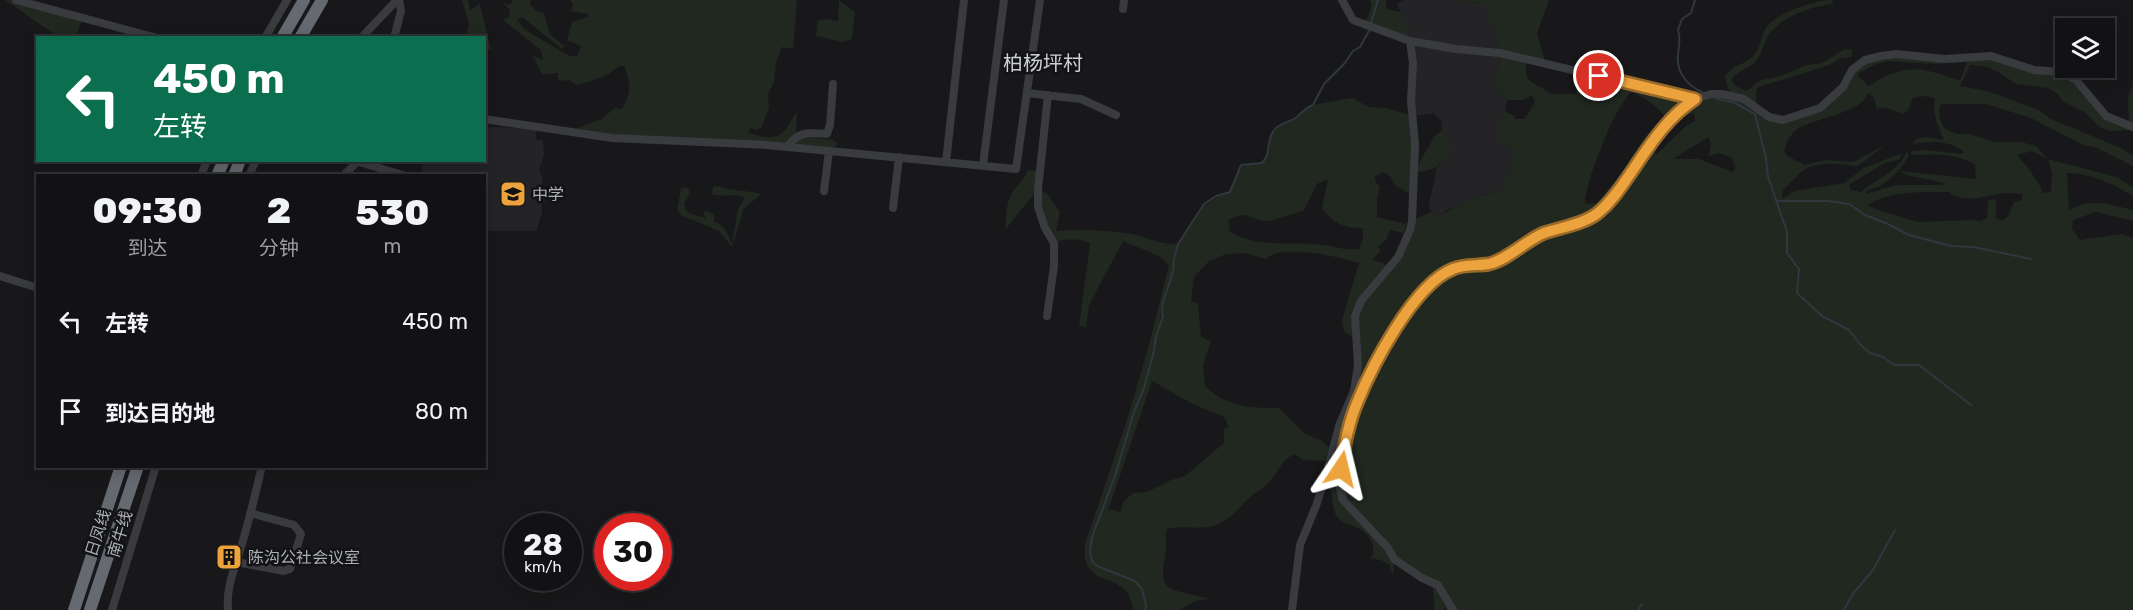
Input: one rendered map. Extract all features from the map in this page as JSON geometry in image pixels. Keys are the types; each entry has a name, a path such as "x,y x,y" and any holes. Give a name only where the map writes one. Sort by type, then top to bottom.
{"highway":[{"path":"283,36 304,0"},
{"path":"301,36 322,0"},
{"name":"日凤线","path":"74,610 120,468"},
{"name":"日凤线","path":"90,610 137,468"}],"street":[{"path":"16,0 150,36"},
{"path":"266,36 287,0"},
{"path":"363,36 398,0"},
{"path":"395,36 401,11 398,0"},
{"path":"946,162 964,0"},
{"path":"982,165 1004,0"},
{"path":"486,119 612,138 787,147 1016,169 1040,0"},
{"path":"1342,0 1353,20 1410,41 1456,49 1500,53 1695,99"},
{"path":"1292,610 1300,545 1317,506 1339,426 1354,391 1358,365 1355,316 1360,301 1398,257 1412,221 1415,144 1412,101 1413,63 1410,41"},
{"path":"1339,484 1343,454 1356,405 1392,334 1422,293 1435,280 1454,268 1491,263 1543,234 1597,214 1612,200 1659,131 1678,110 1695,99 1711,94 1722,94 1744,99 1769,117 1783,120 1820,108 1834,97 1843,87 1852,70 1864,60 1897,54 1944,59 1991,56 2034,70 2061,72 2076,80 2106,116 2133,127"},
{"path":"787,147 796,136 804,133 827,134 830,125 833,84"},
{"path":"1027,93 1081,99 1116,115"},
{"path":"1047,316 1054,266 1054,243 1045,228 1038,207 1038,189 1048,95"},
{"path":"824,191 828,151"},
{"path":"893,208 899,157"},
{"path":"344,174 358,162"},
{"path":"362,162 400,174"},
{"path":"0,276 36,287"},
{"path":"1331,457 1343,500 1388,548 1394,559 1422,578 1438,585 1453,610"},
{"name":"南牛线","path":"112,610 155,468"},
{"path":"228,610 230,576 236,562 261,468"},
{"path":"236,562 284,571 290,569 301,534 294,525 250,513"}],"shaded area":[{"path":"5,0 16,0 83,19 75,36 57,36"},
{"path":"462,0 468,0 470,10 480,4 491,50 486,48 486,36 466,36 469,24"},
{"path":"513,0 531,0 530,5 538,12 544,13 550,34 564,46 562,49 522,17 517,20 525,30 570,56 577,56 581,46 567,40 572,22 588,17 588,14 571,11 573,4 570,0 797,0 793,49 782,47 776,62 774,82 768,94 769,108 761,128 756,130 751,128 748,132 774,137 786,129 797,112 796,136 833,140 838,144 829,151 569,132 601,119 615,108 622,109 628,97 629,88 624,66 619,66 599,78 577,85 569,80 558,81 558,73 542,74 533,56 543,60 541,50 503,20 509,17 510,10 503,3 510,5"},
{"path":"839,0 855,12 852,39 843,42 816,36 818,21 826,19 838,21"},
{"path":"1369,0 1386,0 1386,9 1401,12 1410,32 1410,41 1363,25 1372,4"},
{"path":"1404,0 1482,3 1487,9 1488,22 1496,34 1500,53 1499,69 1494,77 1496,89 1507,100 1505,111 1500,116 1500,143 1517,150 1506,175 1506,188 1446,210 1440,217 1431,212 1429,206 1437,167 1441,165 1452,142 1442,130 1441,120 1433,113 1413,116 1406,23 1397,4"},
{"path":"1444,0 1549,0 1537,34 1546,64 1527,60 1526,70 1533,83 1553,94 1576,94 1577,85 1584,73 1695,99 1733,96 1725,77 1728,72 1754,55 1764,32 1773,20 1798,8 1832,0 1833,4 1807,10 1782,22 1769,34 1757,60 1731,80 1736,86 1746,91 1761,80 1781,76 1807,65 1822,63 1845,49 1853,50 1851,57 1840,58 1830,65 1758,87 1757,108 1783,120 1834,97 1852,70 1881,56 1971,56 2055,71 2055,78 2076,80 2106,116 2129,124 2128,96 2133,85 2133,130 2109,131 2098,126 2085,112 2064,102 2058,94 2048,88 2016,84 1997,71 1984,66 1970,65 1960,86 1987,91 2038,110 2051,119 2121,148 2133,156 2133,166 2097,148 2083,145 2031,118 1986,104 1941,104 1939,108 1940,120 1944,128 1956,134 1969,134 1995,142 2021,142 2036,146 2048,159 2116,177 2133,187 2133,196 2102,180 2067,173 2069,210 2093,203 2133,210 2133,221 2096,212 2073,220 2072,229 2080,240 2122,234 2133,238 2133,610 1446,610 1444,606 1444,610 1435,610 1432,582 1394,560 1393,576 1389,565 1381,560 1369,558 1373,555 1371,539 1364,532 1337,517 1329,484 1316,506 1330,461 1304,460 1294,454 1285,460 1267,484 1222,522 1205,527 1167,529 1163,573 1166,585 1176,591 1210,599 1195,601 1179,610 1133,610 1126,591 1091,571 1085,561 1085,544 1127,420 1169,265 1159,256 1123,241 1089,305 1086,327 1079,326 1090,243 1072,239 1054,243 1045,228 1038,189 1047,194 1060,212 1056,231 1084,230 1132,234 1168,244 1178,244 1193,219 1205,206 1212,200 1230,192 1241,165 1262,163 1268,156 1271,135 1284,122 1296,118 1305,108 1313,105 1352,98 1369,107 1386,108 1413,116 1415,170 1434,137 1442,130 1452,142 1451,155 1443,163 1430,170 1414,172 1414,197 1395,185 1390,176 1383,172 1375,176 1376,183 1380,187 1377,198 1377,217 1406,224 1404,233 1390,230 1386,240 1378,247 1381,250 1372,260 1383,263 1389,268 1412,221 1431,212 1440,217 1461,204 1506,188 1506,175 1511,164 1510,160 1517,150 1500,144 1500,116 1505,111 1514,116 1514,119 1525,119 1535,102 1532,95 1523,100 1507,100 1496,89 1494,77 1499,69 1500,53 1496,34 1488,22 1487,9 1482,3","holes":["1889,61 1933,64 1967,62 1960,81 1934,72 1913,69 1893,73 1868,86 1857,74 1876,64","1632,92 1652,104 1668,121 1659,131 1649,133 1624,170 1597,203 1585,204 1590,180 1618,111","1868,93 1874,98 1877,109 1887,108 1903,114 1908,110 1913,98 1923,96 1935,98 1935,114 1944,140 1926,137 1916,139 1912,144 1946,143 1964,152 1961,154 1926,150 1911,151 1911,155 1961,158 1975,165 1976,179 1899,171 1906,175 1945,183 1943,185 1897,185 1865,194 1883,184 1896,173 1907,159 1909,154 1907,151 1893,170 1861,192 1851,190 1849,185 1883,164 1900,159 1902,153 1864,168 1844,183 1795,191 1782,199 1783,190 1804,170 1823,164 1857,166 1886,145 1853,162 1826,160 1804,165 1786,155 1784,151 1796,130 1848,110 1864,100","1694,113 1695,121 1686,126 1657,154 1653,151 1670,127","1709,137 1711,147 1708,156 1719,153 1731,157 1736,167 1733,172 1699,159 1673,159","2032,151 2048,159 2052,173 2051,192 2043,193 2035,178 2017,155","1328,179 1322,208 1330,217 1340,224 1363,228 1363,240 1359,249 1310,244 1264,243 1230,232 1228,220 1240,215 1266,221 1304,210 1317,184","1949,192 1970,199 2007,193 2022,194 2022,200 2014,202 2008,216 2003,220 1996,219 1996,199 1988,200 1987,218 1980,221 1918,222 1867,205 1896,194","1287,252 1330,256 1359,263 1342,320 1344,332 1356,339 1354,391 1333,450 1320,440 1305,434 1279,408 1239,405 1221,398 1205,386 1203,365 1211,341 1201,337 1198,304 1191,301 1194,277 1209,261 1226,254 1246,253 1265,259 1276,253","1152,381 1193,404 1224,417 1229,427 1224,429 1224,443 1185,476 1147,492 1133,493 1124,501 1120,512 1112,509 1108,511"]},
{"name":"中学","path":"486,127 536,128 536,140 543,140 544,155 539,170 542,176 542,213 536,231 486,231 486,174 421,174 423,162 486,162"},
{"path":"1027,170 1040,171 1038,189 1005,230 1007,207 1011,195"},
{"path":"719,186 762,194 744,208 732,247 719,231 681,215 677,210 681,188 688,188 690,193 684,204 686,210 691,214 706,218 703,212 708,211 714,215 714,222 724,228 732,244 738,209 745,198 737,195 712,194 713,187"}],"waterway":[{"path":"1371,23 1378,0"},
{"path":"1695,0 1691,13 1682,19 1678,30 1680,39 1678,60 1683,77 1691,86 1702,92"},
{"path":"1145,610 1142,589 1135,581 1097,566 1092,561 1090,552 1092,537 1144,388 1156,336 1163,317 1162,305 1173,272 1178,244 1204,204 1216,196 1230,192 1241,165 1262,163 1275,129 1313,105 1324,84 1344,64 1353,51 1360,47 1370,29"},
{"path":"1716,99 1733,102 1755,114 1766,158 1768,177 1787,232 1787,253 1799,269 1797,293 1822,316 1849,330 1870,353 1883,357 1894,365 1919,365 1971,405"},
{"path":"1778,201 1828,201 1849,204 1865,215 1909,235 1951,246 1973,247 2031,259"},
{"path":"1844,610 1852,595 1873,570 1895,530"},
{"path":"1638,610 1642,604"}],"place":[{"name":"中学","path":"513,194"},
{"name":"陈沟公社会议室","path":"229,557"}],"district":[{"name":"柏杨坪村","path":"1043,63"}],"route":[{"path":"1341,469 1356,405 1367,381 1392,334 1422,293 1435,280 1454,268 1491,263 1543,234 1597,214 1612,200 1659,131 1678,110 1695,99 1599,76"}]}
